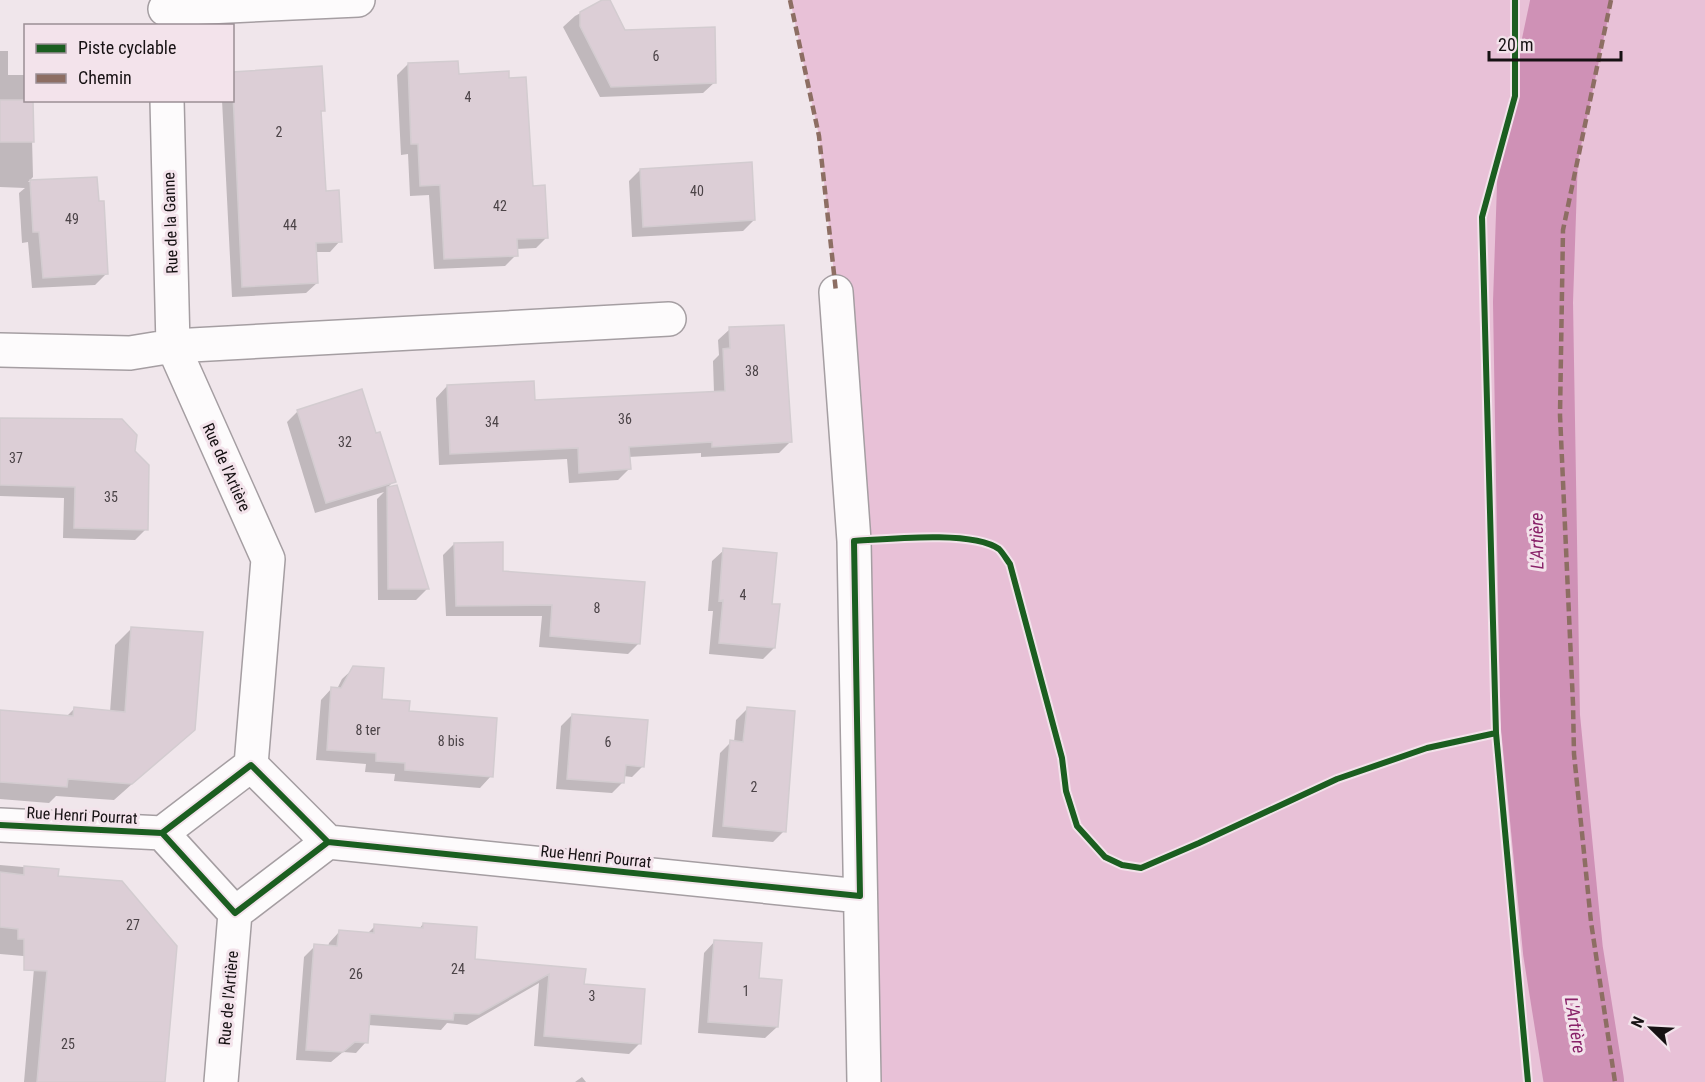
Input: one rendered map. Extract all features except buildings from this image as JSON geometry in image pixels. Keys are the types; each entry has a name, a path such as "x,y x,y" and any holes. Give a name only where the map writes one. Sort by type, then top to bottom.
{"street":[{"path":"164,12 358,0"},
{"name":"Rue de la Ganne","path":"167,102 173,345"},
{"path":"836,292 854,541 864,1082"},
{"path":"0,350 130,353 173,345 669,319"},
{"name":"Rue de l'Artière","path":"173,345 268,559 251,765"},
{"path":"251,765 328,842 235,913 162,833 251,765"},
{"name":"Rue Henri Pourrat","path":"0,825 162,833"},
{"name":"Rue Henri Pourrat","path":"328,842 860,896"},
{"name":"Rue de l'Artière","path":"221,1082 235,913"}],"shaded area":[{"path":"790,0 1705,0 1705,1082 864,1082 836,292 819,136"}],"waterway":[{"name":"L'Artière","path":"1571,0 1538,156 1533,302 1540,717 1563,951 1584,1082"}],"marked path":[{"path":"790,0 819,136 836,292"},
{"path":"1611,0 1563,230 1560,415 1574,754 1591,922 1615,1082"}],"cycle path":[{"path":"1515,0 1515,96 1482,217 1496,733 1528,1082"},
{"path":"328,842 860,896 854,541 929,537 970,539 999,549 1010,564 1062,758 1066,791 1077,826 1105,857 1122,865 1141,868 1337,779 1427,748 1496,733"},
{"path":"251,765 328,842 235,913 162,833 251,765"},
{"path":"0,825 162,833"}]}
